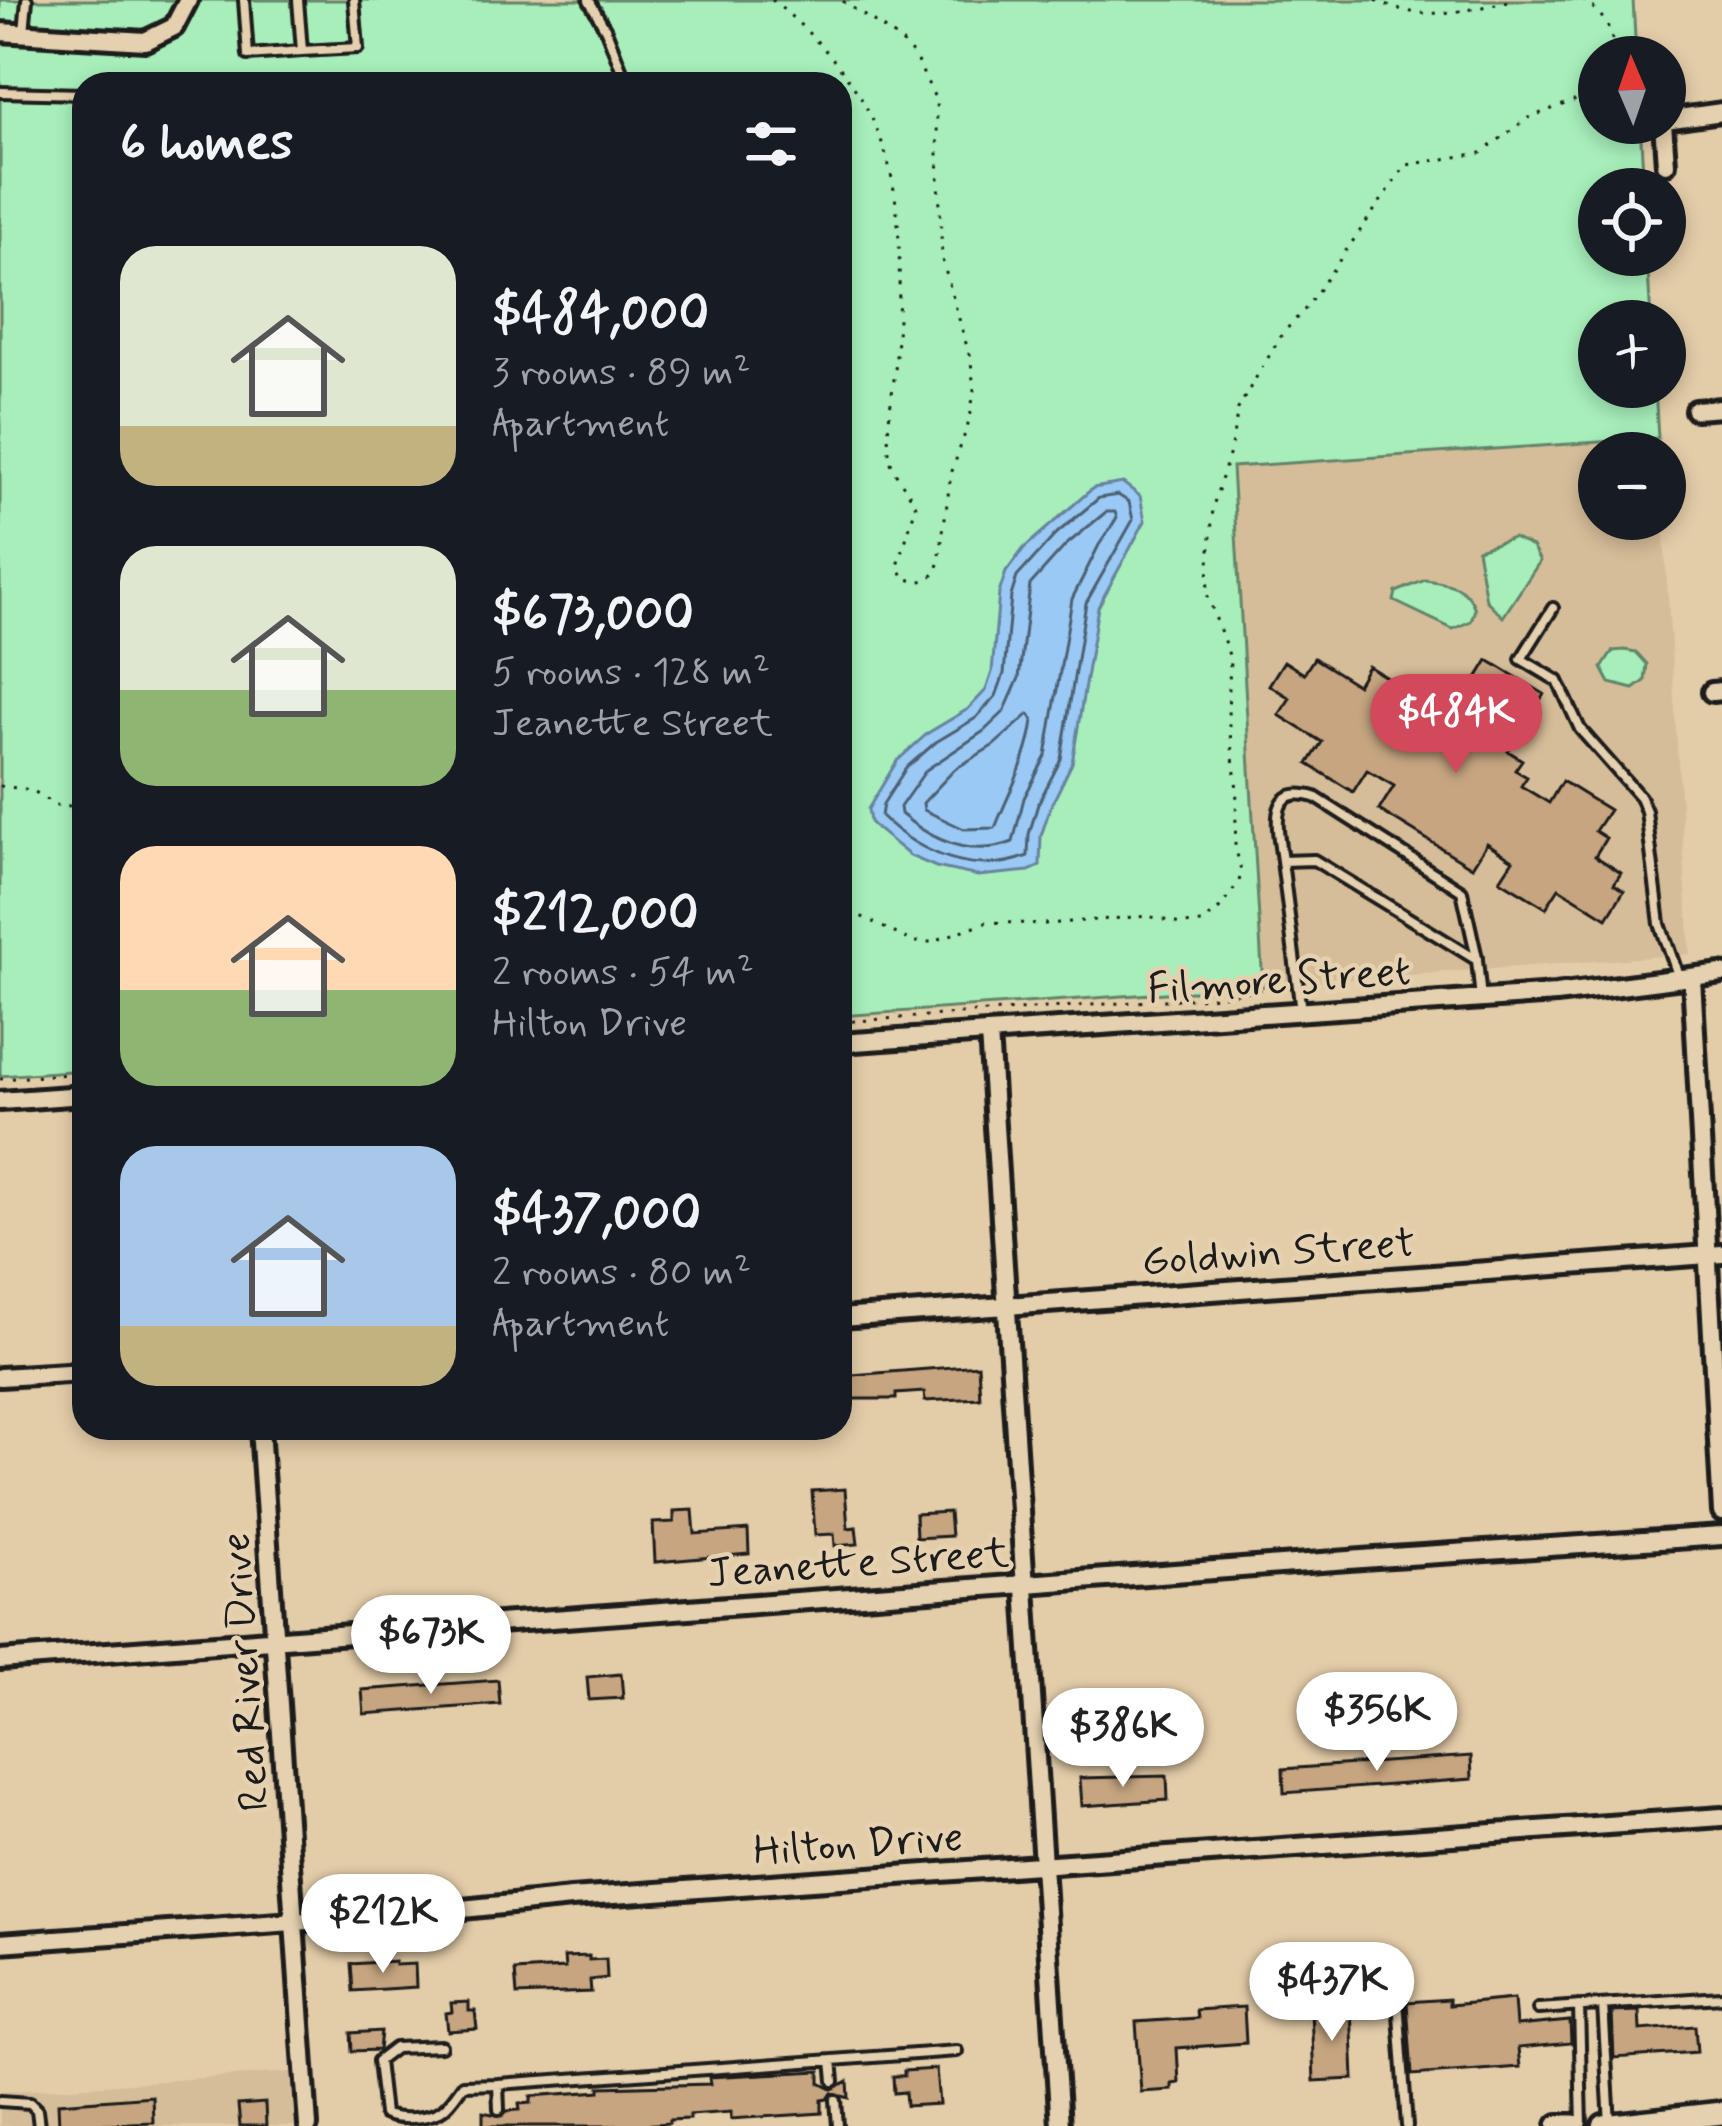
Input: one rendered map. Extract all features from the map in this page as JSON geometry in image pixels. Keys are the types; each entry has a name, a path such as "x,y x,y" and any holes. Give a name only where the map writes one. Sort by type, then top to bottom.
{"main road":[{"path":"1607,2126 1722,2113"}],"street":[{"path":"0,32 145,41 174,27 188,0"},
{"path":"1686,118 1722,112"},
{"path":"1665,144 1666,164"},
{"path":"1695,410 1722,408"},
{"name":"Filmore Street","path":"852,1042 1481,1000 1722,973"},
{"path":"1686,979 1715,1255 1722,1512"},
{"path":"989,1034 1060,2126"},
{"path":"0,1101 72,1096"},
{"name":"Goldwin Street","path":"852,1317 1715,1255"},
{"path":"0,1377 72,1373"},
{"name":"Red River Drive","path":"261,1440 308,2126"},
{"name":"Jeanette Street","path":"0,1660 1722,1536"},
{"name":"Hilton Drive","path":"0,1943 1722,1817"}],"lane":[{"path":"24,33 28,0"},
{"path":"244,0 248,55 358,48 354,0"},
{"path":"298,0 302,51"},
{"path":"589,0 622,72"},
{"path":"0,92 72,94"},
{"path":"1552,608 1521,659 1558,681 1580,729 1640,797 1646,811 1660,924 1686,979"},
{"path":"1300,1012 1276,816 1290,794 1300,793 1315,797 1462,891 1481,1000"},
{"path":"1282,861 1314,860 1477,959"},
{"path":"1538,2009 1722,1996"},
{"path":"1398,2000 1407,2126"},
{"path":"1603,2005 1607,2126"},
{"path":"1570,2126 1580,2006"},
{"path":"441,2045 395,2048 379,2061 384,2114 392,2119 441,2112 463,2085 957,2050"},
{"path":"832,2060 835,2081"},
{"path":"498,2084 499,2109"},
{"path":"836,2100 838,2126"},
{"path":"0,2101 30,2104 37,2110 39,2126"}],"path":[{"path":"772,0 842,72"},
{"path":"841,0 900,40 915,57 936,100 942,259 971,361 970,418 951,474 938,569 931,579 918,583 904,578 898,566 916,506 890,460 902,261 896,184 873,116 852,86"},
{"path":"1376,0 1407,12 1430,14 1514,0"},
{"path":"1583,0 1604,17 1614,36"},
{"path":"852,912 913,942 931,942 986,922 1045,924 1148,916 1180,924 1202,923 1220,908 1239,882 1241,871 1235,845 1237,789 1228,717 1230,658 1207,594 1206,567 1213,506 1238,409 1283,333 1306,308 1406,165 1481,152 1528,118 1578,99"},
{"path":"0,786 32,790 55,805 72,806"},
{"path":"852,1021 1209,997 1263,988"},
{"path":"0,1079 72,1074"}],"shaded area":[{"path":"1578,443 1578,540 1664,540 1690,954 1263,986 1232,467"},
{"path":"291,2072 294,2126 0,2126 0,2092"}],"green space":[{"path":"0,0 1633,0 1635,36 1578,36 1578,144 1641,144 1643,168 1578,168 1578,276 1648,276 1650,300 1578,300 1578,408 1656,408 1658,432 1578,432 1578,443 1232,467 1263,986 852,1015 852,72 72,72 72,1071 0,1076"},
{"path":"1513,538 1532,547 1540,561 1503,617 1486,600 1477,549"},
{"path":"1425,580 1448,584 1467,595 1475,609 1471,621 1453,629 1394,601 1396,592"},
{"path":"1613,651 1636,652 1647,664 1645,681 1634,689 1610,683 1602,668"}],"water":[{"path":"1123,483 1140,496 1145,521 1098,607 1072,763 1041,836 1040,866 978,876 910,856 870,822 868,809 897,761 928,733 968,709 986,690 999,593 1006,572 1024,548 1093,488"}],"building":[{"path":"1314,658 1357,685 1368,666 1414,694 1403,713 1432,731 1438,722 1447,727 1488,660 1544,694 1508,751 1522,760 1515,770 1527,777 1521,786 1549,803 1562,781 1609,810 1595,831 1606,838 1595,856 1621,873 1614,884 1624,891 1607,918 1559,888 1546,908 1500,880 1513,860 1487,843 1472,867 1379,810 1394,786 1367,770 1353,792 1308,764 1322,742 1279,715 1290,698 1269,685 1284,661 1304,674"},
{"path":"978,1365 980,1398 925,1401 924,1392 896,1394 896,1399 852,1399 852,1375"},
{"path":"845,1489 848,1528 856,1527 858,1544 835,1546 834,1534 815,1535 812,1491"},
{"path":"693,1510 695,1534 748,1530 749,1554 655,1562 653,1523 674,1522 674,1511"},
{"path":"949,1512 951,1536 916,1538 915,1514"},
{"path":"621,1674 623,1698 589,1700 587,1677"},
{"path":"498,1680 500,1704 364,1714 362,1690"},
{"path":"1471,1756 1472,1779 1284,1793 1283,1769"},
{"path":"1167,1776 1168,1800 1082,1806 1080,1778"},
{"path":"589,1956 589,1960 606,1959 607,1978 590,1980 591,1992 517,1995 515,1971 565,1968 564,1957"},
{"path":"395,1961 395,1965 415,1964 416,1987 353,1991 351,1964"},
{"path":"1449,1999 1449,2005 1514,1999 1516,2026 1570,2021 1571,2043 1518,2048 1520,2067 1412,2075 1407,2002"},
{"path":"469,2002 477,2029 448,2031 446,2013 452,2012 451,2003"},
{"path":"1244,2007 1246,2043 1177,2048 1179,2083 1172,2084 1172,2090 1141,2092 1136,2022 1197,2018 1196,2010"},
{"path":"1351,2008 1354,2079 1314,2081 1311,2010"},
{"path":"1639,2011 1640,2030 1695,2026 1697,2052 1614,2058 1612,2012"},
{"path":"381,2031 379,2050 352,2051 351,2033"},
{"path":"936,2069 939,2104 906,2106 905,2092 894,2093 893,2076"},
{"path":"820,2071 820,2083 832,2089 848,2081 849,2098 832,2093 822,2100 822,2113 731,2119 731,2112 629,2126 483,2126 483,2112 502,2116 520,2110 519,2104 531,2103 531,2096"},
{"path":"152,2096 153,2122 59,2126 58,2103"},
{"path":"265,2103 266,2126 240,2126 238,2105"}]}
